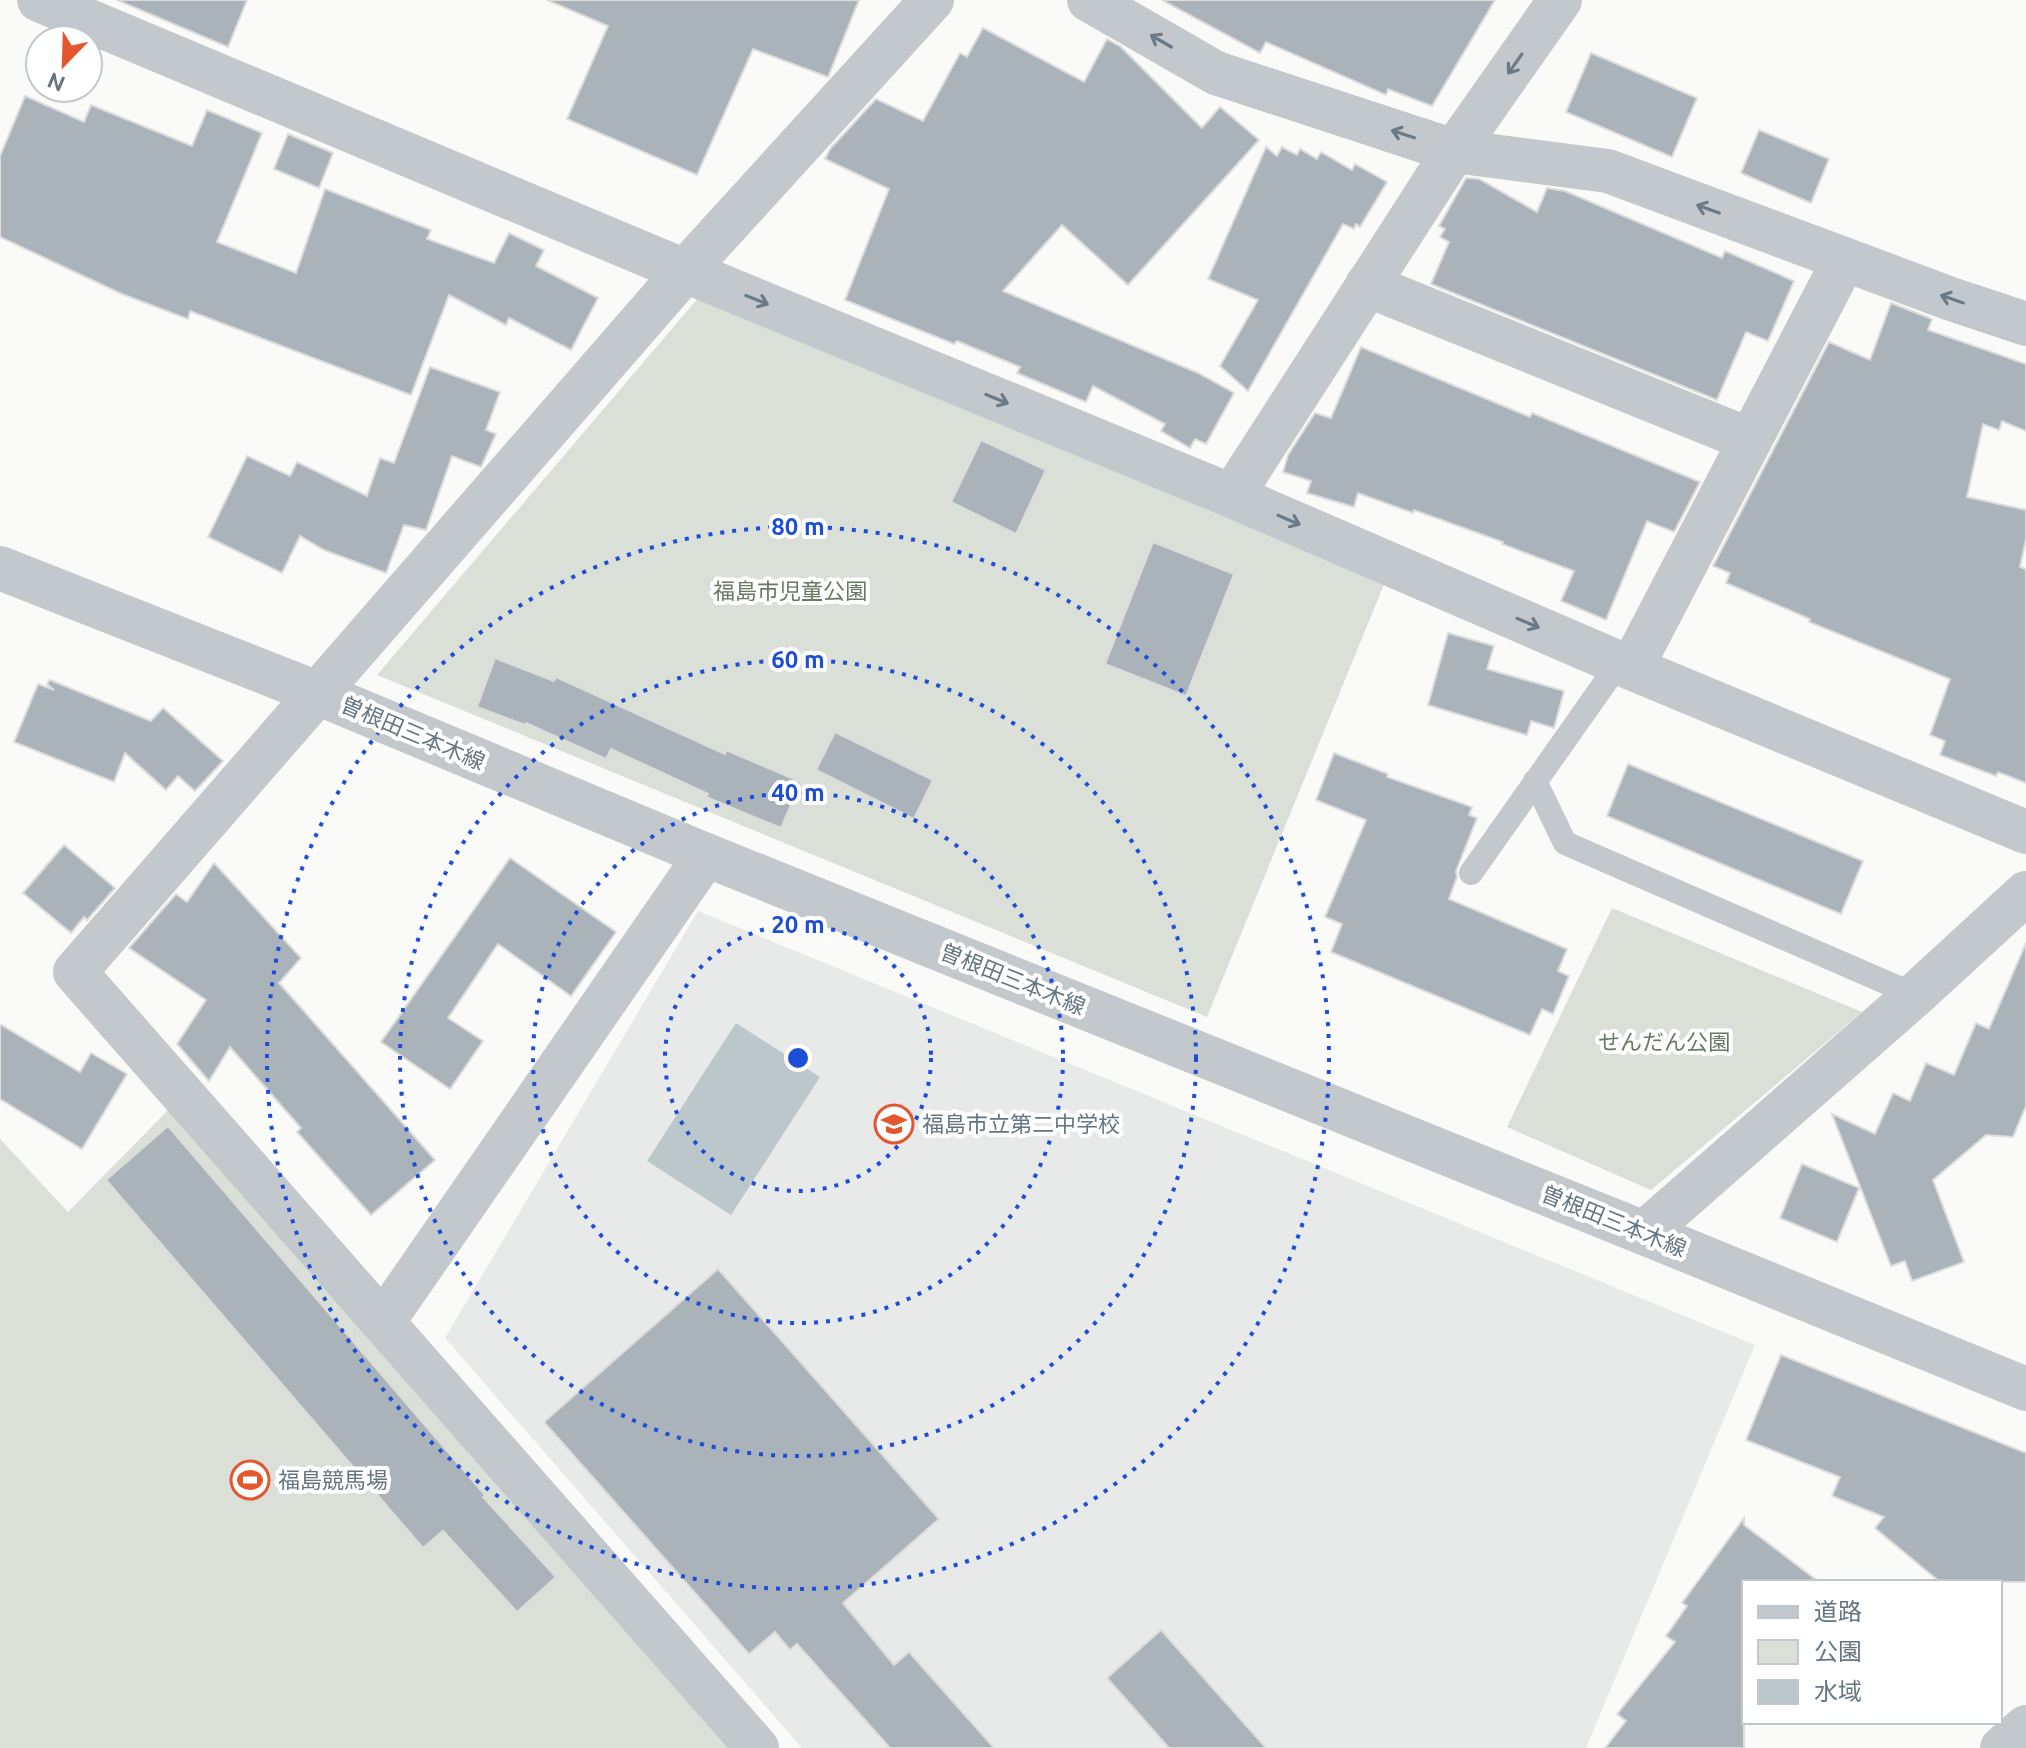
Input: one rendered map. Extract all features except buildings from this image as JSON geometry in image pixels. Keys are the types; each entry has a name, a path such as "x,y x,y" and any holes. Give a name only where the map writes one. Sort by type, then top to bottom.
{"street":[{"path":"39,0 1232,496 2026,832"},
{"path":"757,1748 75,972 685,271 932,0"},
{"path":"1089,0 1216,73 1454,151 1608,171 1844,260 2026,324"},
{"path":"1232,496 1454,151 1560,0"},
{"path":"1626,665 1750,440 1844,260"},
{"path":"1367,285 1750,440"},
{"name":"曽根田三本木線","path":"0,568 317,693 706,855 2026,1389"},
{"path":"383,1322 706,855"},
{"path":"1644,1233 2026,893"},
{"path":"2002,1748 2026,1727"}],"lane":[{"path":"1471,873 1535,781 1626,665"},
{"path":"1535,781 1565,843 1915,995"}],"shaded area":[{"name":"福島市立第二中学校","path":"698,911 1755,1345 1586,1748 802,1748 445,1338"}],"green space":[{"name":"福島市児童公園","path":"699,297 1385,582 1207,1017 377,675"},
{"name":"せんだん公園","path":"1612,908 1862,1012 1651,1190 1507,1127"},
{"name":"福島競馬場","path":"174,1104 731,1748 0,1748 0,1139 68,1212"}],"water":[{"path":"736,1023 820,1077 731,1215 647,1161"}],"place":[{"name":"福島市立第二中学校","path":"894,1124"},
{"name":"福島競馬場","path":"250,1480"}]}
